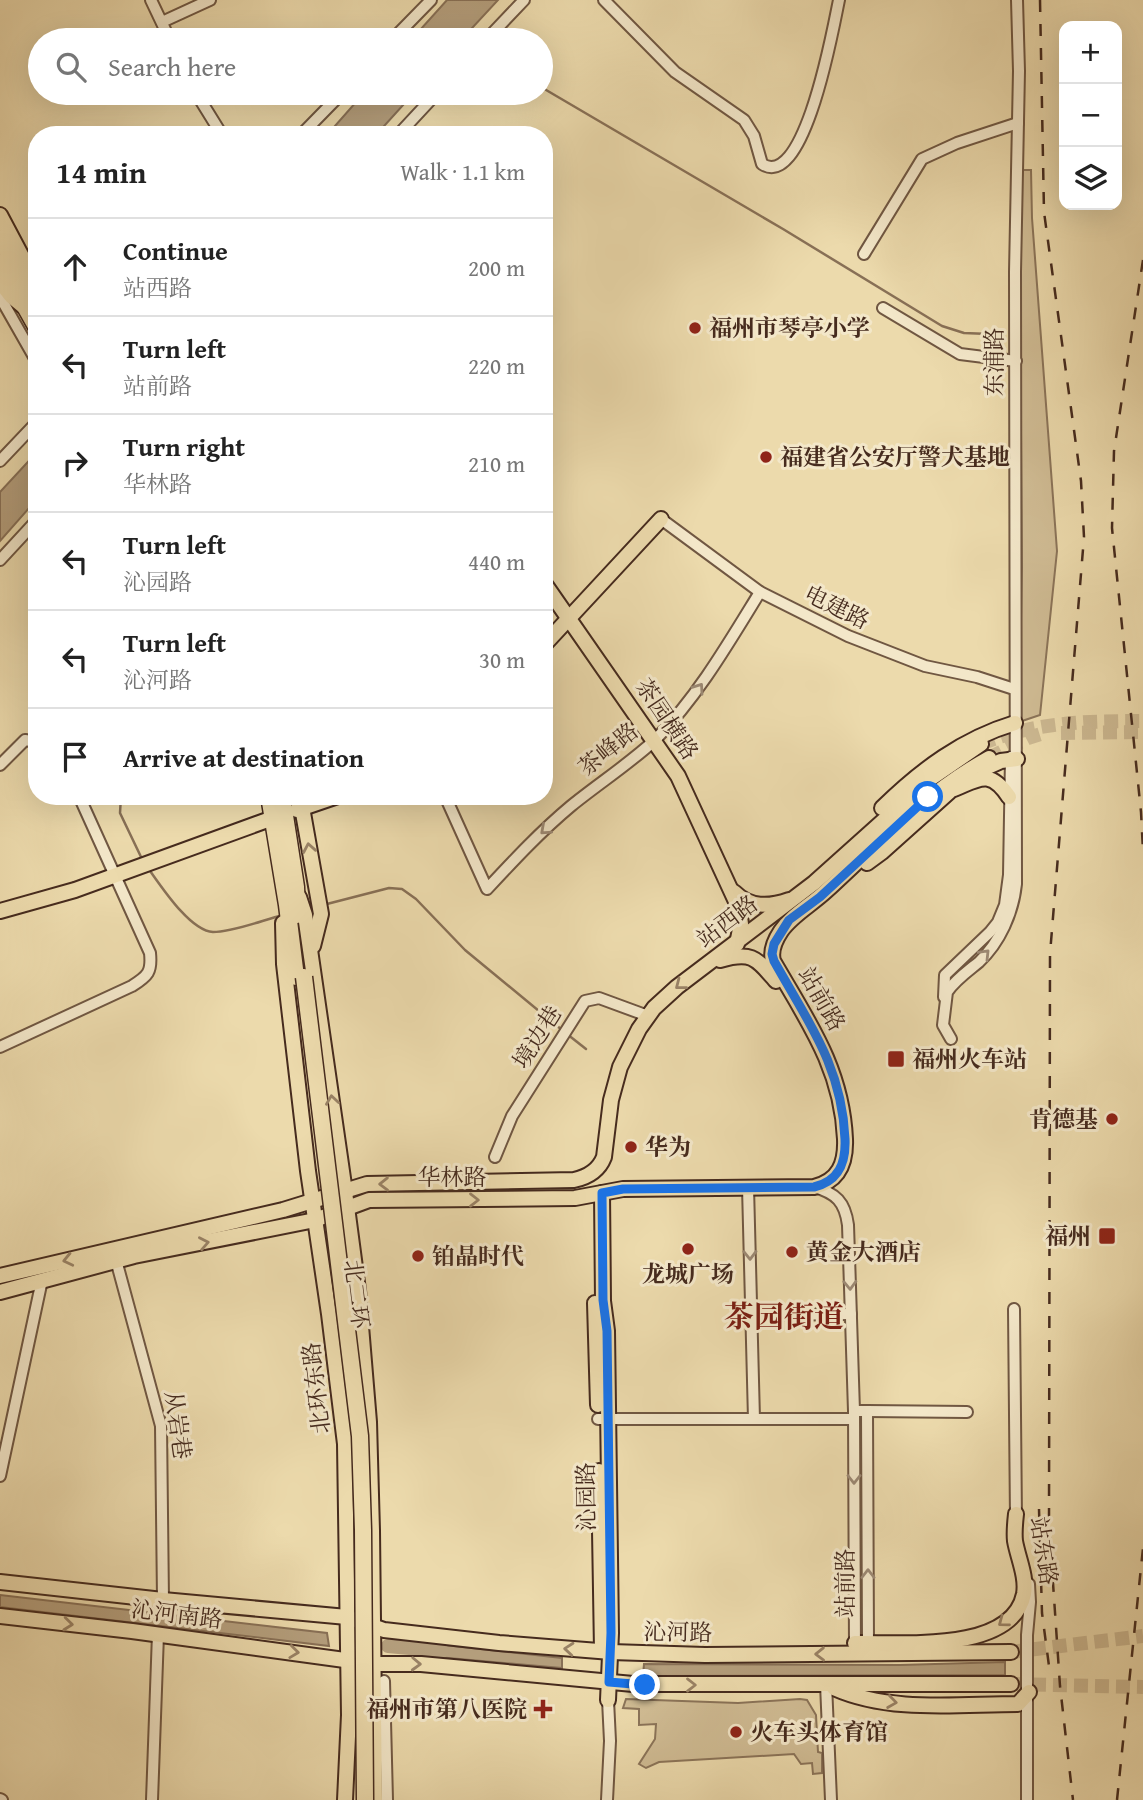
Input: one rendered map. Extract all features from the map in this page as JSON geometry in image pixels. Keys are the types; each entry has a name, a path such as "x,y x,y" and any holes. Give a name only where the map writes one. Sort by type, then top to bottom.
{"highway":[{"path":"0,237 28,293"},
{"path":"0,262 28,297"},
{"name":"北二环","path":"274,805 279,816"},
{"name":"北二环","path":"281,805 279,816 292,906 351,1437 355,1531 354,1800"},
{"name":"北二环","path":"300,977 360,1436 365,1800"}],"main road":[{"path":"0,215 28,272"},
{"path":"1,289 28,301"},
{"path":"553,635 661,519"},
{"name":"茶园横路","path":"553,596 683,785 733,891 740,916 737,944"},
{"path":"840,860 862,828 926,768 970,740 1015,723"},
{"name":"站西路","path":"574,1180 589,1175 602,1161 611,1100 626,1051 648,1016 664,998 796,898 923,784 981,744"},
{"name":"站西路","path":"789,920 820,897 928,797 989,758"},
{"path":"820,897 882,852 951,790 991,765 1014,759"},
{"path":"951,790 975,778 986,778 1002,788 1009,797"},
{"path":"2,906 75,890 279,816 297,805"},
{"path":"302,805 319,907 311,957"},
{"path":"733,891 748,903 757,905 777,904 796,898"},
{"path":"292,906 311,957 358,1290 369,1422 374,1664 380,1757 375,1800"},
{"name":"北环东路","path":"292,906 284,964 345,1444 348,1659 345,1800"},
{"name":"站前路","path":"789,920 780,932 772,954 821,1043 843,1108 843,1163 837,1175 829,1182 814,1187"},
{"path":"710,962 732,956 751,956 759,960 799,1004"},
{"name":"华林路","path":"0,1276 313,1202 367,1184 574,1180"},
{"name":"华林路","path":"0,1292 116,1260 316,1220 369,1199 575,1198 623,1189 814,1187"},
{"name":"沁园路","path":"597,1194 607,1331 603,1419 608,1700"},
{"path":"859,1646 965,1640 986,1633 1010,1618 1018,1608 1024,1592 1015,1539 1016,1514"},
{"name":"沁河南路","path":"0,1581 347,1617"},
{"name":"沁河南路","path":"0,1616 348,1659"},
{"name":"沁河路","path":"347,1617 384,1630 607,1652 705,1655 859,1646 1011,1652"},
{"path":"348,1659 374,1664 421,1664 645,1685 1011,1684"},
{"path":"826,1684 854,1696 913,1705 1018,1704 1029,1692"},
{"path":"1018,1704 1028,1715"}],"street":[{"path":"151,0 165,28"},
{"path":"162,22 210,0"},
{"path":"404,28 431,0"},
{"path":"497,28 524,0"},
{"path":"604,0 675,72 744,120 754,136 762,164 772,167 792,151 808,125 839,0"},
{"name":"东浦路","path":"945,1006 949,988 986,955 996,942 1012,906 1016,876 1014,689 1017,0"},
{"path":"203,105 216,126"},
{"path":"310,126 330,105"},
{"path":"406,126 426,105"},
{"path":"864,254 922,159 957,143 1018,123"},
{"path":"1,289 28,344"},
{"path":"883,308 960,354 1016,361"},
{"path":"0,461 28,431"},
{"name":"电建路","path":"661,519 760,592 848,636 925,666 977,677 1014,689"},
{"path":"0,560 28,530"},
{"name":"茶峰路","path":"449,805 487,889 570,807 654,740 697,691 760,592"},
{"path":"0,765 28,741"},
{"name":"东浦路","path":"945,1006 945,975 990,932 998,922 1005,905 1008,888 1009,797 1014,759"},
{"path":"0,1047 132,986 149,975 152,968 150,953 83,805"},
{"name":"境边巷","path":"495,1157 512,1116 585,1001 595,997 648,1016"},
{"path":"945,1006 943,1026 951,1039"},
{"path":"748,1187 754,1419"},
{"name":"站前路","path":"814,1187 838,1197 845,1211 851,1314 859,1646"},
{"name":"从岩巷","path":"116,1260 161,1426 163,1600"},
{"path":"0,1476 42,1280"},
{"name":"站东路","path":"1014,1309 1016,1514 1018,1539 1030,1596 1027,1634 1027,1800"},
{"path":"751,1315 851,1314"},
{"path":"603,1419 754,1419 854,1415 867,1411 967,1412"},
{"name":"站前路","path":"859,1646 867,1411"},
{"path":"152,1800 158,1634"},
{"path":"384,1681 380,1757 387,1800"},
{"path":"826,1684 831,1800"},
{"name":"沁园路","path":"607,1800 610,1741 608,1700"}],"shaded area":[{"path":"447,0 498,0 472,28 422,28"},
{"path":"353,105 403,105 384,126 335,126"},
{"path":"1019,170 1031,170 1032,218 1057,551 1040,715 1019,722 1022,567"},
{"path":"28,462 28,509 0,541 0,492"},
{"path":"0,1595 327,1633 329,1646 0,1607"},
{"path":"426,1643 562,1658 562,1668 426,1656"},
{"path":"1005,1662 1005,1675 643,1676 644,1664 900,1665"},
{"name":"火车头体育馆","path":"626,1699 738,1703 807,1700 816,1715 822,1773 813,1774 812,1763 801,1764 794,1754 659,1762 646,1768 639,1764 655,1739 656,1724 639,1725 639,1709 623,1708"}],"waterway":[{"path":"553,94 942,326 964,333 989,334"},
{"path":"120,805 120,813 142,859"},
{"path":"148,868 186,916 204,930 230,930 283,915"},
{"path":"323,905 389,888 402,889 416,899 465,950 562,1030"},
{"path":"567,1034 586,1049"},
{"path":"388,1646 442,1651"}],"tunnel":[{"path":"981,744 1041,727 1081,722 1143,721"},
{"path":"1061,733 1143,732"},
{"path":"989,758 1041,734"},
{"path":"1011,1652 1143,1636"},
{"path":"1011,1684 1143,1687"}],"railway":[{"path":"1040,0 1044,212 1081,481 1084,537 1050,954 1049,1524 1060,1686 1073,1800"},
{"path":"1143,260 1114,451 1112,528 1143,851"},
{"path":"1039,1509 1042,1613 1049,1666"},
{"path":"1117,1800 1143,1548"}],"place":[{"name":"福州市琴亭小学","path":"695,328"},
{"name":"福建省公安厅警犬基地","path":"766,457"},
{"name":"福州火车站","path":"896,1059"},
{"name":"肯德基","path":"1112,1119"},
{"name":"华为","path":"631,1147"},
{"name":"福州","path":"1107,1236"},
{"name":"龙城广场","path":"688,1249"},
{"name":"黄金大酒店","path":"792,1252"},
{"name":"铂晶时代","path":"418,1256"},
{"name":"福州市第八医院","path":"543,1709"},
{"name":"火车头体育馆","path":"736,1732"}],"district":[{"name":"茶园街道","path":"784,1317"}],"route":[{"path":"645,1685 609,1682 611,1633 607,1331 603,1300 602,1193 623,1189 814,1187 829,1182 837,1175 845,1156 843,1108 839,1090 826,1054 774,961 772,950 789,920 820,897 928,797"}]}
